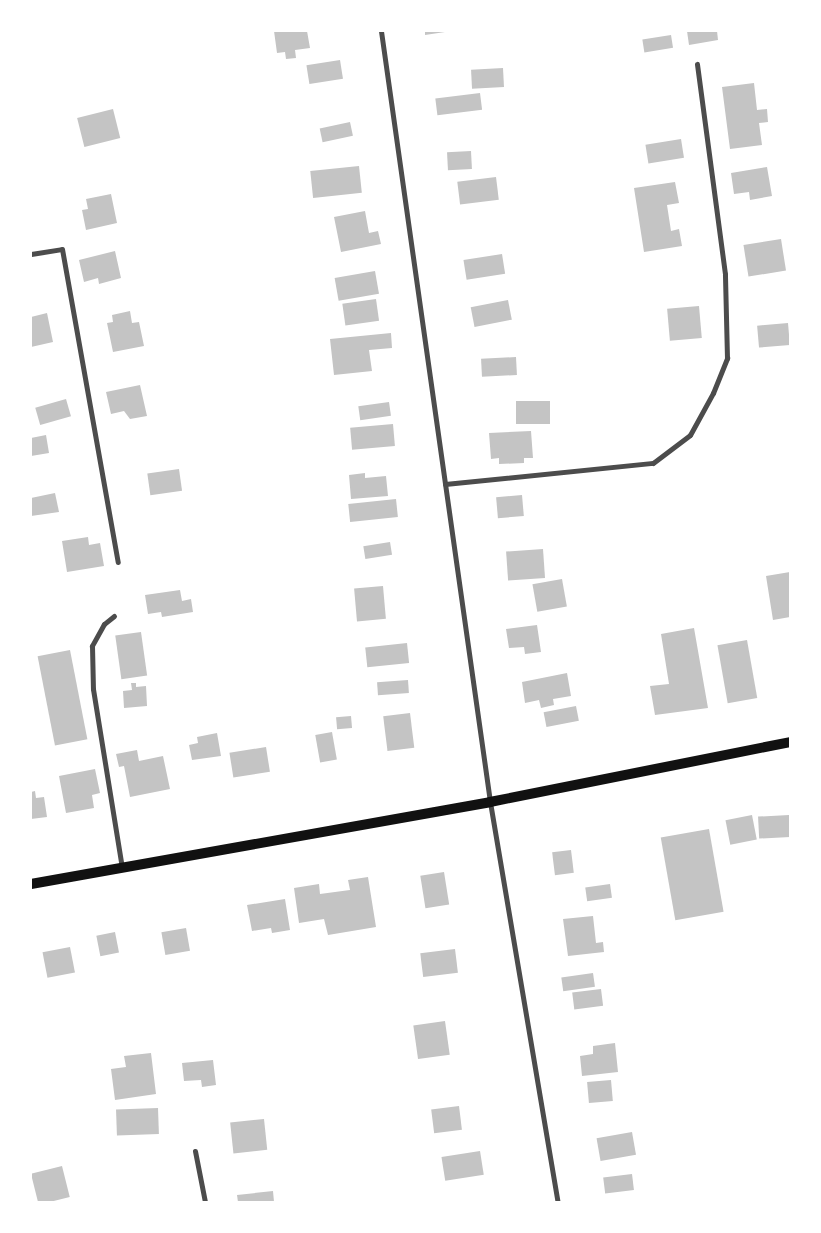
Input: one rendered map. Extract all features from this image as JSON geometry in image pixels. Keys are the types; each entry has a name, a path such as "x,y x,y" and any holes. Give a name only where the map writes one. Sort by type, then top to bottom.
{"main road":[{"path":"31,884 490,802 790,742"}],"street":[{"path":"381,31 490,802 558,1202"},
{"path":"445,484 653,463 690,435 713,394 727,358 725,274 697,64"},
{"path":"31,254 62,248 118,562"},
{"path":"114,616 104,624 92,646 93,689 122,868"},
{"path":"195,1152 205,1202"}],"building":[{"path":"274,31 307,31 310,48 295,50 296,58 286,59 285,52 277,53"},
{"path":"425,31 445,31 445,32 425,35"},
{"path":"687,31 717,31 718,40 689,45"},
{"path":"671,35 673,48 644,52 642,40"},
{"path":"340,60 343,79 309,84 306,65"},
{"path":"503,68 504,87 472,89 471,70"},
{"path":"754,83 757,110 767,109 768,122 759,123 762,145 730,149 722,87"},
{"path":"480,93 482,110 437,115 435,98"},
{"path":"113,109 120,138 84,147 77,118"},
{"path":"350,122 353,136 323,142 320,128"},
{"path":"681,139 684,158 648,163 645,145"},
{"path":"471,151 472,169 448,170 447,152"},
{"path":"359,166 362,193 313,198 310,171"},
{"path":"767,167 772,196 750,200 749,192 734,194 731,173"},
{"path":"496,177 499,200 460,205 457,182"},
{"path":"675,182 679,203 667,205 671,231 679,229 682,246 644,252 634,188"},
{"path":"111,194 117,223 86,230 82,210 88,209 86,199"},
{"path":"365,211 369,233 378,231 381,244 341,252 334,217"},
{"path":"781,239 786,271 748,277 743,245"},
{"path":"115,251 121,278 99,284 98,278 84,282 79,260"},
{"path":"502,254 505,274 467,280 463,260"},
{"path":"375,271 379,294 339,301 335,278"},
{"path":"376,299 379,321 345,326 342,304"},
{"path":"508,300 512,320 475,327 471,307"},
{"path":"699,306 702,338 670,341 667,309"},
{"path":"130,311 132,323 139,322 144,346 113,352 107,323 113,322 112,315"},
{"path":"47,313 53,342 31,347 31,317"},
{"path":"788,323 790,345 759,348 757,326"},
{"path":"391,333 392,348 369,350 372,371 334,375 330,339"},
{"path":"516,357 517,375 482,377 481,359"},
{"path":"140,385 147,416 130,419 124,411 111,414 106,392"},
{"path":"66,399 71,416 40,425 35,408"},
{"path":"516,401 550,401 550,424 516,424"},
{"path":"389,402 391,416 360,420 358,406"},
{"path":"393,424 395,446 352,450 350,428"},
{"path":"531,431 533,458 524,458 524,463 499,464 499,458 491,459 489,433"},
{"path":"46,435 49,453 31,456 31,438"},
{"path":"179,469 182,491 150,495 147,473"},
{"path":"365,473 365,478 386,476 388,496 351,499 349,475"},
{"path":"55,493 59,512 31,516 31,498"},
{"path":"522,495 524,516 498,518 496,497"},
{"path":"396,499 398,517 350,522 348,504"},
{"path":"88,537 89,545 100,543 104,566 67,572 62,541"},
{"path":"390,542 392,555 365,559 363,546"},
{"path":"543,549 545,578 508,581 506,552"},
{"path":"790,572 790,617 773,620 766,576"},
{"path":"562,579 567,607 537,612 532,584"},
{"path":"383,586 386,619 357,621 354,589"},
{"path":"180,590 182,601 191,599 193,612 162,617 161,612 148,614 145,595"},
{"path":"537,625 541,652 525,654 524,647 509,648 506,629"},
{"path":"694,628 708,708 655,715 650,686 669,684 661,634"},
{"path":"141,632 147,676 121,679 115,636"},
{"path":"747,640 757,698 728,703 717,645"},
{"path":"407,643 409,663 367,667 365,647"},
{"path":"70,650 87,739 55,746 38,656"},
{"path":"567,673 571,696 553,699 554,705 541,708 539,700 525,703 522,682"},
{"path":"408,680 409,693 378,695 377,682"},
{"path":"131,683 136,683 136,687 146,686 147,706 124,708 123,691 132,690"},
{"path":"576,706 579,721 546,727 544,712"},
{"path":"410,713 414,748 387,751 383,716"},
{"path":"351,716 352,728 337,729 336,717"},
{"path":"332,732 337,760 320,763 315,735"},
{"path":"217,733 221,756 192,760 189,745 198,743 197,737"},
{"path":"266,747 270,772 233,777 229,753"},
{"path":"137,750 139,761 163,756 170,789 130,797 124,766 119,767 116,754"},
{"path":"95,769 100,793 92,795 94,808 66,813 59,776"},
{"path":"35,791 36,798 44,797 47,817 31,819 31,792"},
{"path":"752,815 757,840 730,845 725,820"},
{"path":"789,815 790,837 759,839 758,817"},
{"path":"709,829 724,912 675,920 661,838"},
{"path":"571,850 574,873 555,875 552,852"},
{"path":"444,872 449,905 425,908 420,876"},
{"path":"368,877 376,927 328,935 324,919 299,923 294,888 319,884 320,894 350,890 348,880"},
{"path":"610,884 612,898 587,901 585,887"},
{"path":"285,899 290,930 272,933 271,928 252,931 247,905"},
{"path":"593,916 596,943 603,942 604,952 568,956 563,919"},
{"path":"186,928 190,951 165,955 161,932"},
{"path":"115,932 119,953 100,956 96,936"},
{"path":"70,947 75,973 47,978 43,952"},
{"path":"455,949 458,973 423,977 420,953"},
{"path":"593,973 595,987 563,991 561,977"},
{"path":"601,989 603,1006 574,1009 572,993"},
{"path":"445,1021 450,1055 418,1059 413,1025"},
{"path":"615,1043 618,1072 582,1076 580,1056 593,1054 593,1046"},
{"path":"151,1053 156,1094 115,1100 111,1069 126,1067 124,1056"},
{"path":"213,1060 216,1085 202,1087 201,1080 184,1081 182,1063"},
{"path":"611,1080 613,1101 589,1103 587,1082"},
{"path":"459,1106 462,1130 434,1133 431,1109"},
{"path":"158,1108 159,1134 117,1135 116,1109"},
{"path":"264,1119 267,1150 233,1153 230,1123"},
{"path":"632,1132 636,1155 601,1161 597,1138"},
{"path":"480,1151 484,1175 445,1181 441,1157"},
{"path":"62,1166 70,1197 50,1202 38,1202 31,1174"},
{"path":"632,1174 634,1190 605,1193 603,1178"},
{"path":"273,1191 274,1202 238,1202 237,1195"}]}
